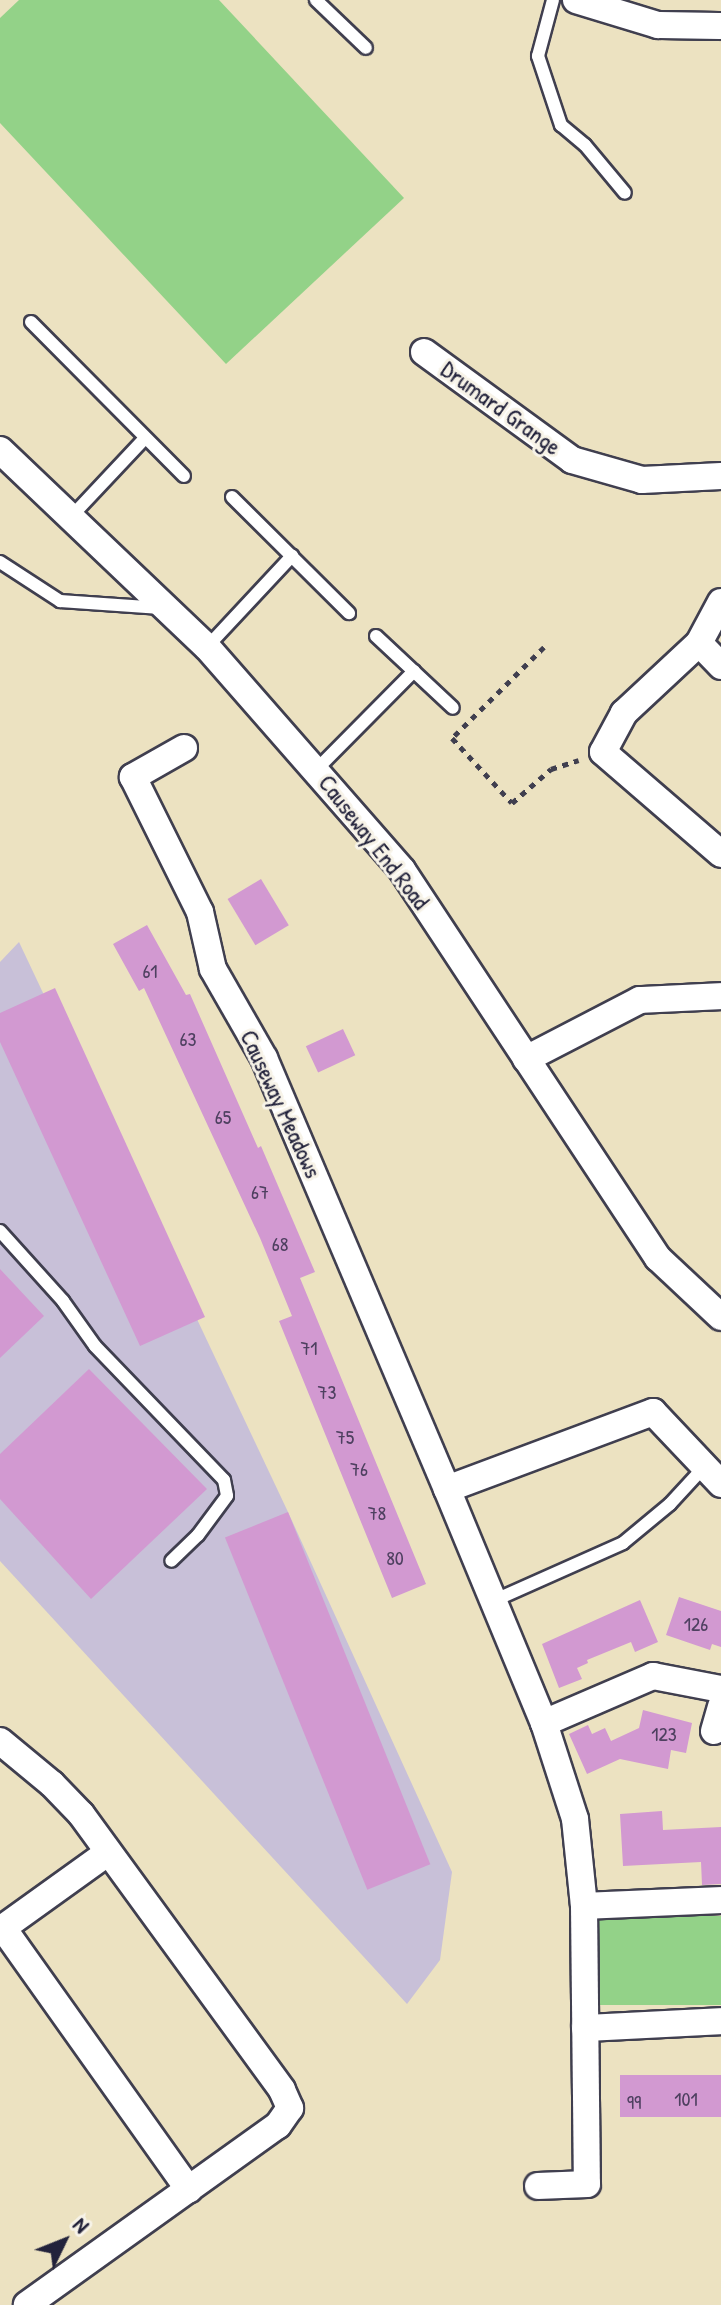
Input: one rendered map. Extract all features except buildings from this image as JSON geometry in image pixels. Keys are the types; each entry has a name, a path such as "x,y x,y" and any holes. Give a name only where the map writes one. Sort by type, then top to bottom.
{"street":[{"path":"576,0 658,25 721,26"},
{"name":"Drumard Grange","path":"424,352 572,460 642,480 721,476"},
{"name":"Causeway End Road","path":"0,450 69,519 207,647 317,769 402,870 658,1258 721,1317"},
{"path":"719,605 699,643 624,713 603,752 721,854"},
{"path":"699,643 721,666"},
{"name":"Causeway Meadows","path":"184,748 133,777 200,912 213,969 264,1058 447,1489 544,1723 575,1819 584,1906 587,2184 538,2186"},
{"path":"526,1059 640,1000 721,996"},
{"path":"447,1489 653,1412 713,1476"},
{"path":"544,1723 653,1676 721,1689"},
{"path":"714,1731 721,1706"},
{"path":"0,1741 52,1784 81,1814 282,2090 290,2108 278,2125 27,2305"},
{"path":"107,1853 2,1929 189,2190"},
{"path":"584,1906 721,1900"},
{"path":"585,2028 721,2021"}],"lane":[{"path":"316,0 366,48"},
{"path":"553,0 538,56 561,125 585,145 625,193"},
{"path":"31,322 184,476"},
{"path":"69,519 145,438"},
{"path":"232,497 349,613"},
{"path":"207,647 292,556"},
{"path":"0,562 60,601 166,608"},
{"path":"376,636 453,708"},
{"path":"317,769 414,671"},
{"path":"0,1231 63,1301 95,1346 224,1480 227,1496 198,1535 171,1561"},
{"path":"493,1601 579,1566 623,1543 670,1504 713,1476"}],"path":[{"path":"544,647 452,738 512,803 551,769 603,752"}],"shaded area":[{"path":"19,942 288,1512 452,1872 440,1960 407,2004 0,1561 0,962"}],"green space":[{"path":"19,0 219,0 404,198 226,364 0,123 0,18"},
{"path":"597,1916 721,1916 721,2005 597,2005"}]}
